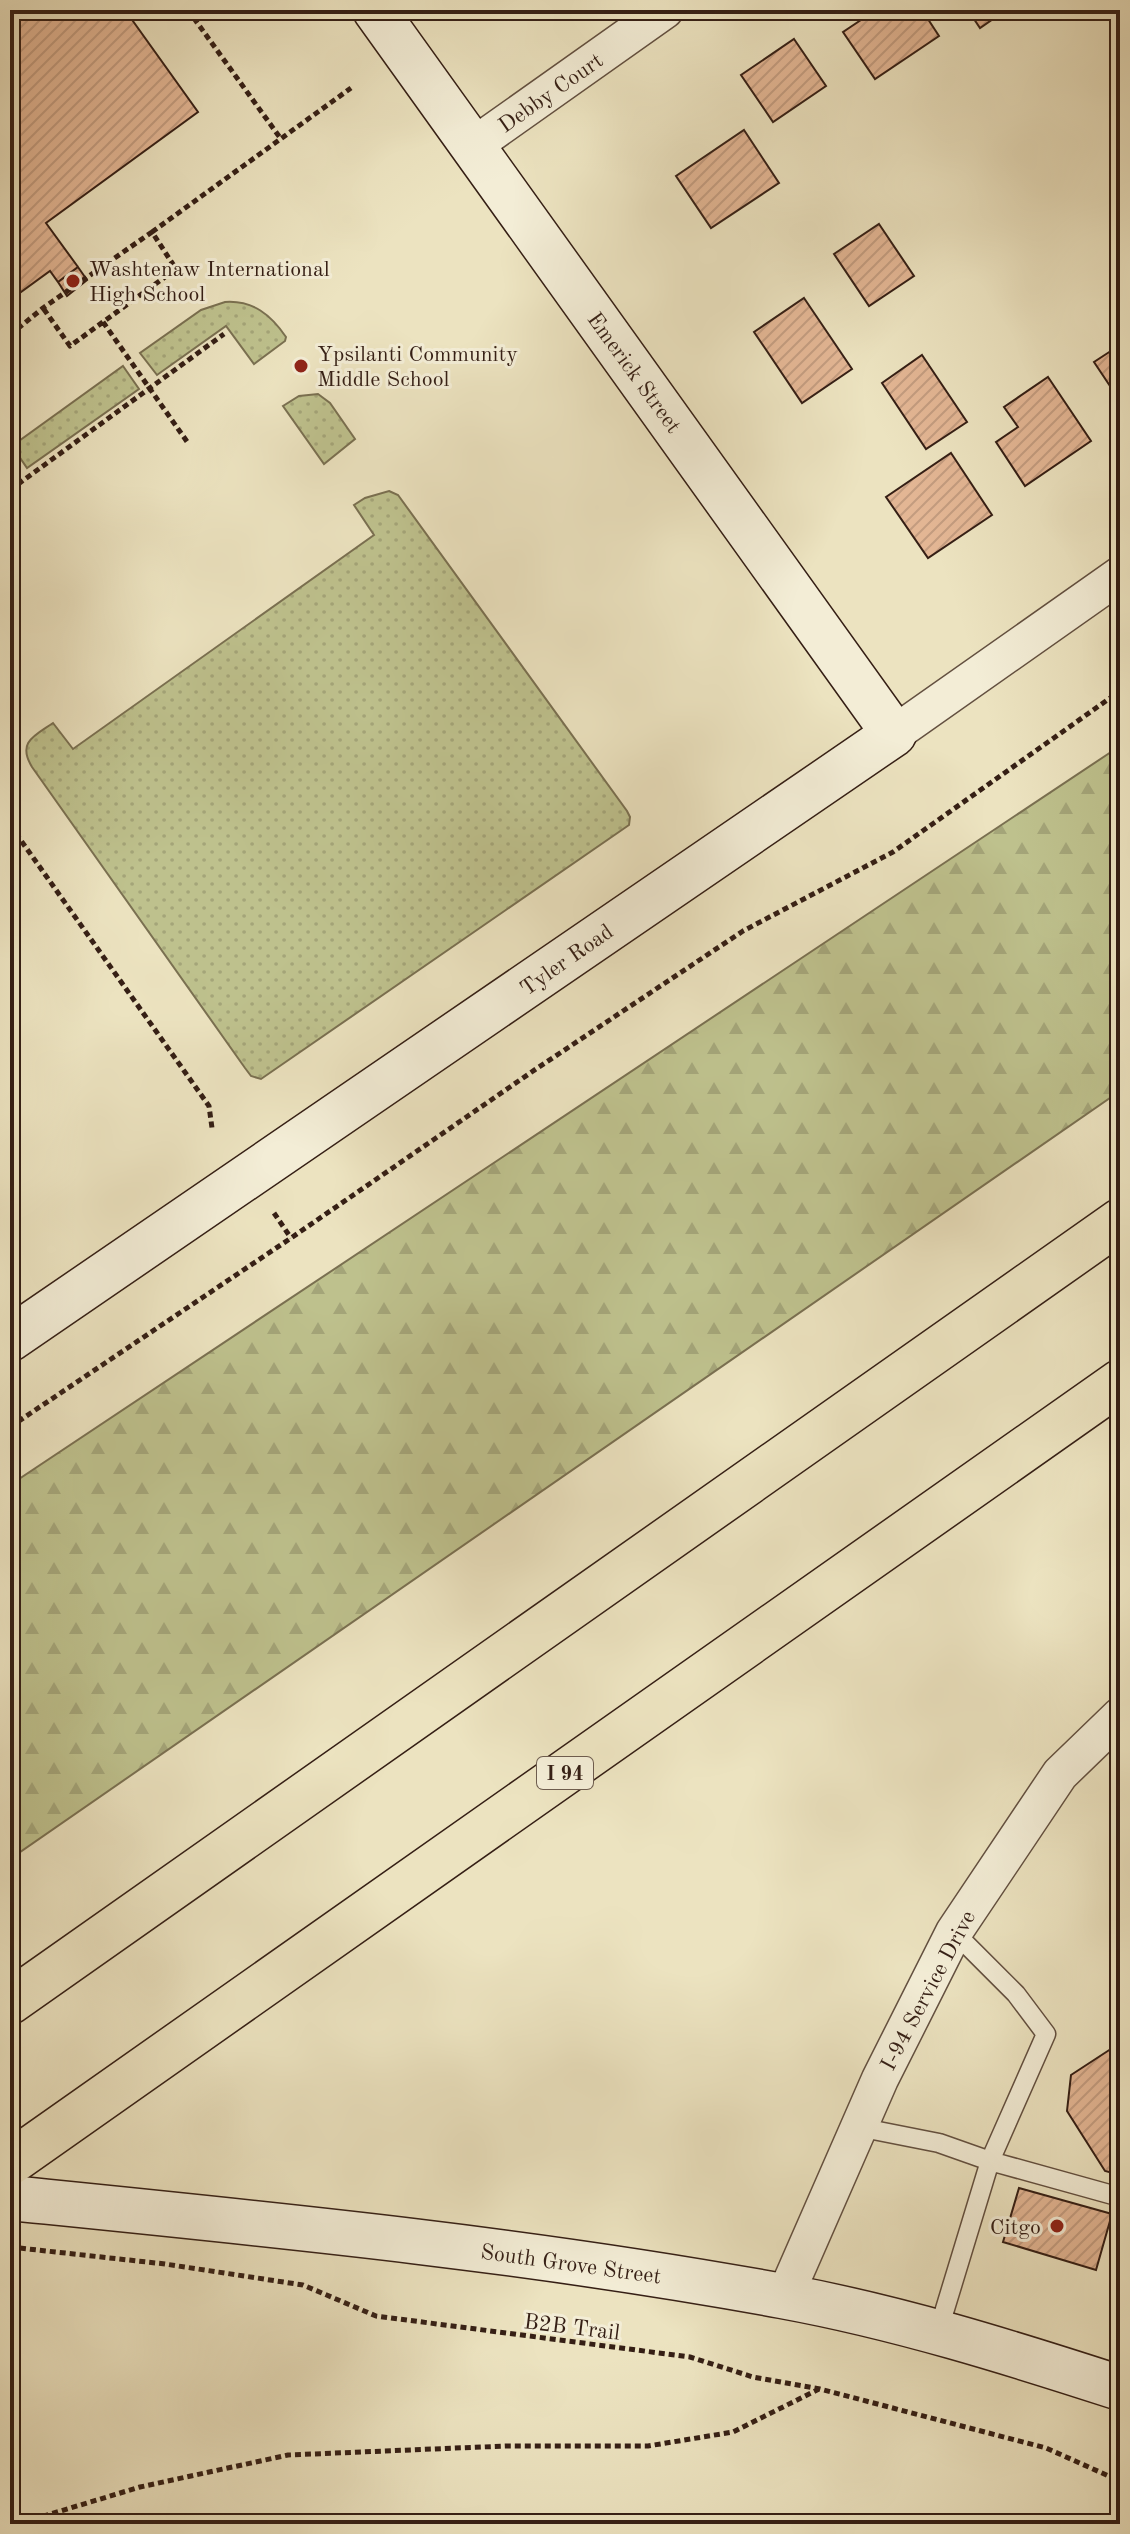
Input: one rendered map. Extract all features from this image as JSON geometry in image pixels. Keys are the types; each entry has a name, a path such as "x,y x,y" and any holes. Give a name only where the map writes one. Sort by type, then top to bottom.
{"highway":[{"path":"10,2002 1120,1221"},
{"name":"I 94","path":"10,2163 1120,1382"}],"street":[{"name":"Emerick Street","path":"375,10 894,734"},
{"name":"Debby Court","path":"473,146 665,10"},
{"name":"Tyler Road","path":"10,1339 894,734 1120,575"},
{"name":"I-94 Service Drive","path":"785,2296 858,2127 954,1932 1060,1774 1120,1716"},
{"name":"South Grove Street","path":"10,2198 312,2229 546,2258 785,2296 938,2332 1118,2381"}],"lane":[{"path":"938,2332 990,2161 1046,2034 1016,1994 954,1932"},
{"path":"858,2127 939,2143 990,2161 1120,2197"}],"path":[{"path":"188,10 281,139"},
{"path":"10,335 43,308 351,88"},
{"path":"43,308 70,346 176,269 152,232"},
{"path":"103,322 188,443"},
{"path":"10,490 224,334"},
{"path":"10,1427 730,939 893,852 1120,691"},
{"path":"10,825 209,1106 212,1128"},
{"name":"B2B Trail","path":"10,2247 165,2264 303,2285 376,2316 690,2357 753,2377 820,2389 1046,2448 1120,2481"},
{"path":"36,2524 44,2516 140,2487 288,2455 506,2446 648,2446 733,2432 820,2389"}],"green space":[{"path":"225,302 260,310 280,329 286,337 285,341 254,364 226,326 157,375 140,353 201,310"},
{"path":"123,366 139,389 27,468 12,446"},
{"path":"318,394 330,403 355,439 324,464 283,406 299,396"},
{"path":"389,491 398,495 627,811 629,825 261,1079 251,1076 245,1068 32,767 27,746 34,736 53,723 73,749 374,535 354,505 365,498"},
{"path":"1120,746 1120,1091 10,1859 10,1485"}],"building":[{"path":"10,10 125,10 198,112 46,223 78,267 58,282 50,271 10,300"},
{"path":"876,10 922,10 939,36 875,79 843,32"},
{"path":"968,10 1006,10 980,28"},
{"path":"794,39 826,86 773,122 741,75"},
{"path":"744,130 779,183 711,228 676,176"},
{"path":"879,224 914,276 869,306 834,254"},
{"name":"Washtenaw International High School","path":"78,267 87,280 67,296 58,282"},
{"path":"804,298 852,369 802,403 754,332"},
{"path":"1120,345 1120,401 1094,362"},
{"path":"922,355 967,422 926,449 882,383"},
{"path":"1048,377 1091,441 1025,486 996,442 1018,427 1004,407"},
{"path":"951,453 992,515 928,558 886,497"},
{"path":"1120,2043 1120,2175 1105,2171 1067,2111 1071,2075"},
{"path":"1019,2188 1112,2214 1096,2270 1003,2242"}],"place":[{"name":"Washtenaw International High School","path":"73,281"},
{"name":"Ypsilanti Community Middle School","path":"301,366"},
{"name":"Citgo","path":"1057,2226"}]}
